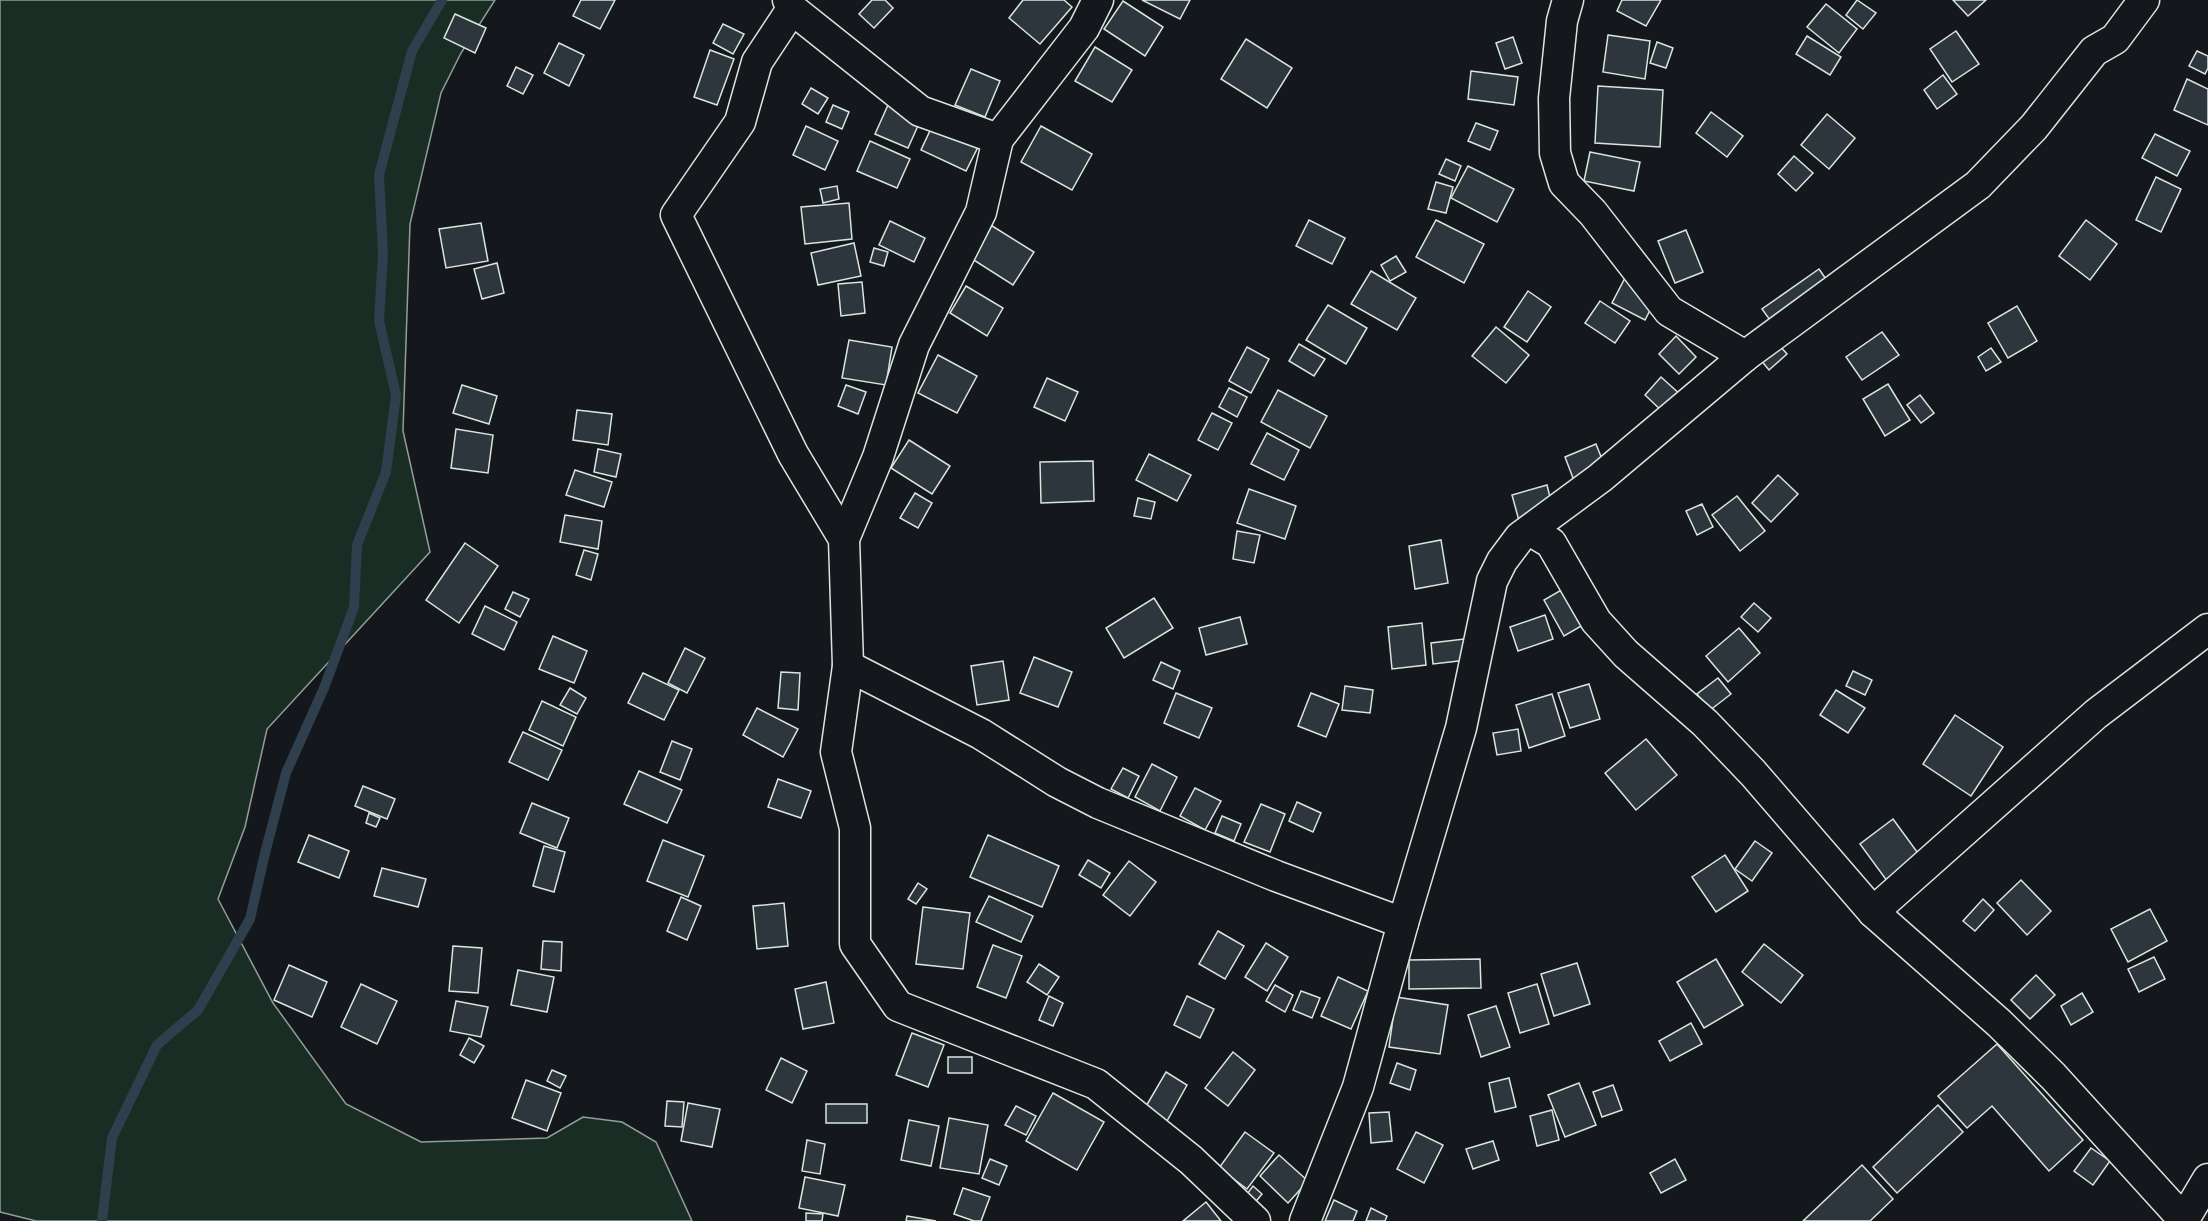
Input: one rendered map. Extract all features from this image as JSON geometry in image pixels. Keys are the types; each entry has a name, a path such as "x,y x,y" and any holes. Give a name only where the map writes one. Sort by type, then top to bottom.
{"street":[{"path":"1098,0 1084,28 999,139 981,212 914,345 878,457 844,539 848,666 836,752 855,828 855,944 898,1006 1096,1084 1191,1160 1255,1221"},
{"path":"1568,0 1562,21 1554,98 1555,153 1564,183 1593,213 1669,311 1745,356"},
{"path":"1305,1221 1358,1087 1403,923 1461,729 1492,581 1502,561 1520,537 1600,478 1745,356 1978,185 2034,127 2094,51 2115,39 2144,0"},
{"path":"844,539 793,454 676,215 740,122 757,62 790,5 920,111 999,139"},
{"path":"1530,531 1551,543 1596,621 1626,654 1705,723 1753,773 1873,912 1999,1023 2053,1076 2183,1221 2208,1179"},
{"path":"1873,912 2096,714 2208,629"},
{"path":"848,666 981,734 1057,782 1098,803 1276,876 1403,923"}],"green space":[{"path":"0,0 495,0 461,53 441,93 410,224 403,431 430,552 267,729 245,827 218,899 273,1003 346,1104 421,1142 547,1138 583,1117 622,1122 656,1142 692,1221 36,1221 0,1212"}],"building":[{"path":"581,0 615,0 600,29 573,16"},
{"path":"872,0 885,0 893,8 874,28 859,14"},
{"path":"1023,0 1064,0 1072,7 1040,44 1009,18"},
{"path":"1142,0 1190,0 1180,19"},
{"path":"1622,0 1661,0 1646,26 1617,11"},
{"path":"1857,0 1876,13 1863,29 1846,15"},
{"path":"1953,0 1986,0 1968,16"},
{"path":"1123,1 1163,27 1145,56 1104,29"},
{"path":"1826,4 1857,29 1839,53 1807,27"},
{"path":"455,14 486,28 475,53 444,38"},
{"path":"723,24 744,34 733,54 713,43"},
{"path":"1956,31 1979,64 1952,82 1930,49"},
{"path":"1608,35 1650,41 1645,79 1603,72"},
{"path":"1807,36 1841,57 1830,75 1796,54"},
{"path":"1513,37 1522,63 1505,69 1496,43"},
{"path":"1246,39 1292,68 1267,108 1221,79"},
{"path":"1657,42 1673,48 1666,68 1650,63"},
{"path":"559,43 584,55 569,86 544,73"},
{"path":"1095,47 1132,70 1112,102 1075,81"},
{"path":"710,50 734,59 717,105 694,97"},
{"path":"2197,51 2208,56 2208,68 2205,74 2189,66"},
{"path":"516,67 533,75 523,94 507,86"},
{"path":"971,69 1000,81 985,117 955,105"},
{"path":"1471,71 1518,77 1514,105 1468,99"},
{"path":"1943,75 1957,94 1937,109 1924,90"},
{"path":"2187,79 2208,89 2208,125 2174,110"},
{"path":"1598,86 1663,90 1660,147 1595,143"},
{"path":"811,88 828,98 818,114 802,104"},
{"path":"833,105 849,112 842,129 826,122"},
{"path":"888,105 921,119 908,148 875,134"},
{"path":"1711,112 1743,136 1727,157 1696,133"},
{"path":"1827,114 1855,138 1829,169 1801,145"},
{"path":"935,120 981,141 966,171 921,150"},
{"path":"1476,123 1498,131 1490,150 1468,141"},
{"path":"806,126 838,141 825,170 793,155"},
{"path":"1041,126 1092,154 1072,190 1021,162"},
{"path":"2155,134 2190,151 2177,176 2142,158"},
{"path":"870,141 910,159 897,188 857,171"},
{"path":"1590,152 1640,162 1634,191 1584,181"},
{"path":"1794,156 1813,173 1796,191 1778,174"},
{"path":"1446,159 1461,166 1455,181 1439,174"},
{"path":"1468,166 1514,189 1497,222 1451,198"},
{"path":"2156,177 2181,189 2161,232 2136,220"},
{"path":"1436,182 1453,187 1446,213 1428,209"},
{"path":"837,186 839,199 823,203 820,189"},
{"path":"849,203 852,239 805,244 801,207"},
{"path":"1309,220 1345,238 1332,264 1296,246"},
{"path":"1436,220 1484,244 1464,283 1416,257"},
{"path":"2086,220 2117,244 2090,280 2059,256"},
{"path":"890,221 925,238 914,262 879,245"},
{"path":"481,223 488,261 446,268 439,229"},
{"path":"989,224 1034,252 1013,285 969,257"},
{"path":"1686,230 1703,272 1675,283 1658,241"},
{"path":"854,243 861,276 818,285 811,253"},
{"path":"874,248 888,252 884,266 870,262"},
{"path":"1396,256 1406,272 1390,281 1381,265"},
{"path":"497,263 504,293 482,299 474,269"},
{"path":"1819,269 1841,301 1785,341 1762,309"},
{"path":"1371,271 1416,298 1397,330 1351,304"},
{"path":"1626,276 1659,293 1645,320 1612,303"},
{"path":"862,282 865,313 841,316 838,284"},
{"path":"966,286 1003,308 987,336 950,313"},
{"path":"1528,291 1551,307 1527,342 1504,327"},
{"path":"1600,301 1630,321 1615,343 1585,323"},
{"path":"1328,305 1367,328 1346,364 1306,340"},
{"path":"2017,306 2037,341 2008,358 1988,323"},
{"path":"1496,327 1529,355 1506,383 1472,356"},
{"path":"1882,332 1899,355 1862,380 1846,357"},
{"path":"1676,336 1696,357 1679,374 1659,354"},
{"path":"1772,337 1787,354 1769,370 1755,353"},
{"path":"849,340 892,347 886,385 842,378"},
{"path":"1299,344 1325,359 1314,376 1289,361"},
{"path":"1247,347 1269,359 1251,393 1229,381"},
{"path":"1991,348 2001,362 1986,371 1978,357"},
{"path":"938,355 977,376 957,413 918,393"},
{"path":"1661,377 1682,396 1665,414 1645,395"},
{"path":"1047,378 1078,392 1065,421 1034,407"},
{"path":"1888,384 1910,420 1885,436 1863,399"},
{"path":"462,385 497,396 489,424 453,413"},
{"path":"846,385 866,392 858,414 838,406"},
{"path":"1229,388 1247,397 1237,417 1219,407"},
{"path":"1278,390 1327,416 1310,448 1261,422"},
{"path":"1920,395 1934,413 1921,423 1907,405"},
{"path":"577,410 612,414 608,445 573,440"},
{"path":"1212,413 1232,423 1218,450 1198,440"},
{"path":"456,429 493,435 488,473 451,468"},
{"path":"1267,433 1299,450 1284,480 1251,464"},
{"path":"909,440 950,466 932,494 891,468"},
{"path":"1596,444 1613,487 1581,499 1565,457"},
{"path":"598,449 621,454 616,477 594,472"},
{"path":"1149,454 1191,475 1177,501 1136,480"},
{"path":"1093,461 1094,501 1041,503 1040,462"},
{"path":"575,470 612,482 604,507 566,495"},
{"path":"1778,475 1798,494 1771,522 1752,503"},
{"path":"1547,485 1558,530 1524,539 1512,495"},
{"path":"1249,489 1296,506 1285,539 1237,523"},
{"path":"915,493 932,503 918,528 900,518"},
{"path":"1737,496 1765,531 1740,551 1712,515"},
{"path":"1138,498 1155,502 1151,519 1134,516"},
{"path":"1702,504 1713,527 1697,535 1686,511"},
{"path":"565,515 602,521 598,549 560,542"},
{"path":"1237,531 1260,535 1254,563 1233,559"},
{"path":"1441,540 1448,583 1415,589 1409,546"},
{"path":"465,543 498,566 459,623 426,600"},
{"path":"584,550 598,554 591,580 576,575"},
{"path":"1570,585 1590,621 1564,636 1544,600"},
{"path":"513,592 529,599 520,617 505,609"},
{"path":"1154,598 1173,628 1124,658 1106,628"},
{"path":"1754,603 1771,618 1758,632 1741,617"},
{"path":"485,606 517,622 504,650 472,634"},
{"path":"1545,615 1553,639 1518,651 1510,627"},
{"path":"1240,617 1247,644 1206,655 1199,628"},
{"path":"1422,623 1426,665 1392,669 1388,627"},
{"path":"1739,628 1760,653 1728,682 1706,656"},
{"path":"553,636 587,651 574,683 539,669"},
{"path":"1464,639 1467,660 1433,664 1431,643"},
{"path":"685,648 705,658 687,693 668,683"},
{"path":"1034,657 1072,672 1058,707 1020,693"},
{"path":"1003,661 1009,700 977,705 971,666"},
{"path":"1161,662 1180,671 1173,689 1153,680"},
{"path":"1853,671 1872,680 1865,695 1846,686"},
{"path":"781,672 800,673 798,710 778,708"},
{"path":"643,673 679,690 664,720 628,703"},
{"path":"1718,678 1731,694 1709,711 1697,694"},
{"path":"1589,684 1600,719 1570,728 1558,693"},
{"path":"1345,686 1373,690 1370,713 1342,710"},
{"path":"570,688 586,698 577,714 560,705"},
{"path":"1836,690 1865,708 1848,733 1820,715"},
{"path":"1176,693 1212,708 1199,738 1164,723"},
{"path":"1311,693 1339,704 1326,737 1298,726"},
{"path":"1552,694 1565,736 1529,748 1516,705"},
{"path":"542,701 576,717 563,746 529,730"},
{"path":"757,708 798,729 783,757 743,735"},
{"path":"1955,715 2003,747 1971,796 1923,764"},
{"path":"1518,729 1521,751 1497,755 1493,733"},
{"path":"523,732 562,750 548,780 509,762"},
{"path":"1646,739 1677,775 1636,810 1605,773"},
{"path":"672,741 692,749 680,780 660,772"},
{"path":"1152,764 1177,777 1160,811 1135,797"},
{"path":"1123,768 1139,776 1128,798 1111,789"},
{"path":"639,771 682,790 667,823 624,804"},
{"path":"778,779 811,791 801,818 768,807"},
{"path":"363,786 395,799 387,819 355,806"},
{"path":"1195,788 1221,801 1205,830 1180,816"},
{"path":"1297,802 1321,813 1313,832 1289,821"},
{"path":"532,803 569,818 557,848 520,833"},
{"path":"1261,804 1285,814 1270,852 1244,842"},
{"path":"369,813 380,818 376,827 366,823"},
{"path":"1222,816 1241,824 1234,841 1215,833"},
{"path":"1893,819 1923,860 1890,885 1860,844"},
{"path":"309,835 349,851 339,878 298,862"},
{"path":"988,835 1059,866 1042,907 970,877"},
{"path":"663,840 704,856 688,897 647,881"},
{"path":"1755,841 1772,853 1752,881 1735,869"},
{"path":"544,846 565,852 554,892 533,886"},
{"path":"1725,855 1748,891 1716,912 1692,877"},
{"path":"1088,860 1110,873 1101,888 1079,875"},
{"path":"1129,861 1156,882 1130,916 1103,895"},
{"path":"382,868 426,879 418,907 374,896"},
{"path":"2021,880 2051,911 2027,935 1997,903"},
{"path":"918,883 927,889 916,904 908,899"},
{"path":"989,896 1033,916 1021,942 976,922"},
{"path":"681,897 701,906 687,940 667,931"},
{"path":"1983,899 1994,910 1975,931 1963,921"},
{"path":"784,903 788,946 757,949 753,906"},
{"path":"923,907 970,913 963,969 916,964"},
{"path":"2150,909 2167,941 2128,962 2111,929"},
{"path":"1218,931 1244,946 1225,979 1199,964"},
{"path":"543,941 562,942 561,971 541,969"},
{"path":"1266,943 1288,957 1267,991 1245,977"},
{"path":"1764,944 1803,975 1781,1003 1742,972"},
{"path":"993,945 1022,956 1006,998 977,987"},
{"path":"453,946 482,948 478,993 449,991"},
{"path":"2154,957 2165,979 2139,992 2128,969"},
{"path":"1480,959 1481,988 1409,989 1409,960"},
{"path":"1716,959 1743,1005 1704,1028 1677,982"},
{"path":"1577,963 1590,1004 1554,1016 1541,974"},
{"path":"1039,964 1059,977 1047,995 1027,982"},
{"path":"289,965 327,982 312,1017 274,1000"},
{"path":"518,970 554,977 547,1012 511,1005"},
{"path":"2036,975 2055,995 2030,1019 2011,1000"},
{"path":"1338,977 1368,991 1351,1029 1321,1016"},
{"path":"826,982 834,1023 803,1029 795,989"},
{"path":"361,984 397,1001 377,1044 341,1027"},
{"path":"1537,984 1549,1024 1520,1033 1508,993"},
{"path":"1275,985 1293,995 1285,1012 1266,1001"},
{"path":"1301,991 1320,998 1312,1018 1293,1010"},
{"path":"2082,993 2093,1012 2071,1025 2061,1006"},
{"path":"1049,996 1063,1003 1053,1026 1039,1020"},
{"path":"1187,996 1214,1009 1200,1038 1174,1025"},
{"path":"1396,997 1448,1005 1440,1054 1389,1047"},
{"path":"456,1001 488,1007 481,1037 450,1031"},
{"path":"1496,1006 1510,1047 1481,1057 1468,1015"},
{"path":"1691,1023 1702,1044 1670,1061 1659,1041"},
{"path":"912,1033 944,1045 928,1087 896,1075"},
{"path":"469,1038 484,1046 474,1063 460,1055"},
{"path":"1997,1044 2083,1140 2049,1171 1992,1106 1967,1128 1938,1096"},
{"path":"1233,1052 1255,1070 1228,1106 1205,1088"},
{"path":"948,1057 972,1057 972,1073 948,1073"},
{"path":"781,1058 807,1071 792,1103 766,1090"},
{"path":"1397,1063 1416,1070 1410,1090 1390,1083"},
{"path":"552,1070 566,1076 560,1088 547,1081"},
{"path":"1166,1072 1187,1085 1167,1121 1145,1108"},
{"path":"1509,1078 1516,1107 1495,1112 1489,1083"},
{"path":"526,1080 561,1093 547,1131 512,1118"},
{"path":"1579,1083 1596,1125 1565,1137 1548,1095"},
{"path":"1613,1085 1622,1110 1602,1117 1593,1092"},
{"path":"1053,1093 1104,1122 1077,1170 1026,1141"},
{"path":"667,1101 684,1102 682,1127 665,1126"},
{"path":"688,1103 720,1109 712,1147 681,1141"},
{"path":"826,1104 867,1104 867,1123 826,1123"},
{"path":"1938,1105 1963,1132 1897,1193 1873,1167"},
{"path":"1016,1106 1036,1116 1026,1135 1005,1125"},
{"path":"1552,1110 1559,1140 1537,1146 1530,1116"},
{"path":"1389,1112 1392,1141 1371,1143 1369,1113"},
{"path":"949,1118 988,1125 979,1174 940,1168"},
{"path":"909,1120 939,1126 931,1166 901,1160"},
{"path":"1245,1132 1274,1153 1247,1189 1219,1168"},
{"path":"1416,1132 1443,1145 1424,1183 1397,1169"},
{"path":"807,1140 825,1144 820,1174 802,1171"},
{"path":"1493,1141 1499,1160 1473,1169 1466,1149"},
{"path":"2091,1148 2110,1161 2093,1185 2074,1171"},
{"path":"1279,1155 1308,1181 1288,1203 1260,1176"},
{"path":"990,1159 1007,1166 999,1185 982,1178"},
{"path":"1675,1159 1686,1180 1661,1193 1650,1173"},
{"path":"1862,1165 1893,1199 1870,1221 1803,1221"},
{"path":"805,1177 845,1185 838,1216 799,1208"},
{"path":"1253,1186 1262,1194 1253,1205 1244,1198"},
{"path":"963,1188 990,1197 981,1221 954,1214"},
{"path":"1334,1200 1357,1211 1353,1221 1325,1221"},
{"path":"1206,1202 1221,1221 1183,1221"},
{"path":"1371,1208 1387,1216 1385,1221 1366,1221"},
{"path":"806,1213 823,1214 822,1221 806,1221"},
{"path":"907,1216 936,1221 906,1221"}],"waterway":[{"path":"102,1221 112,1138 157,1045 198,1010 250,919 286,773 324,688 354,607 357,545 386,472 396,395 379,321 383,253 379,175 412,51 442,0"}]}
